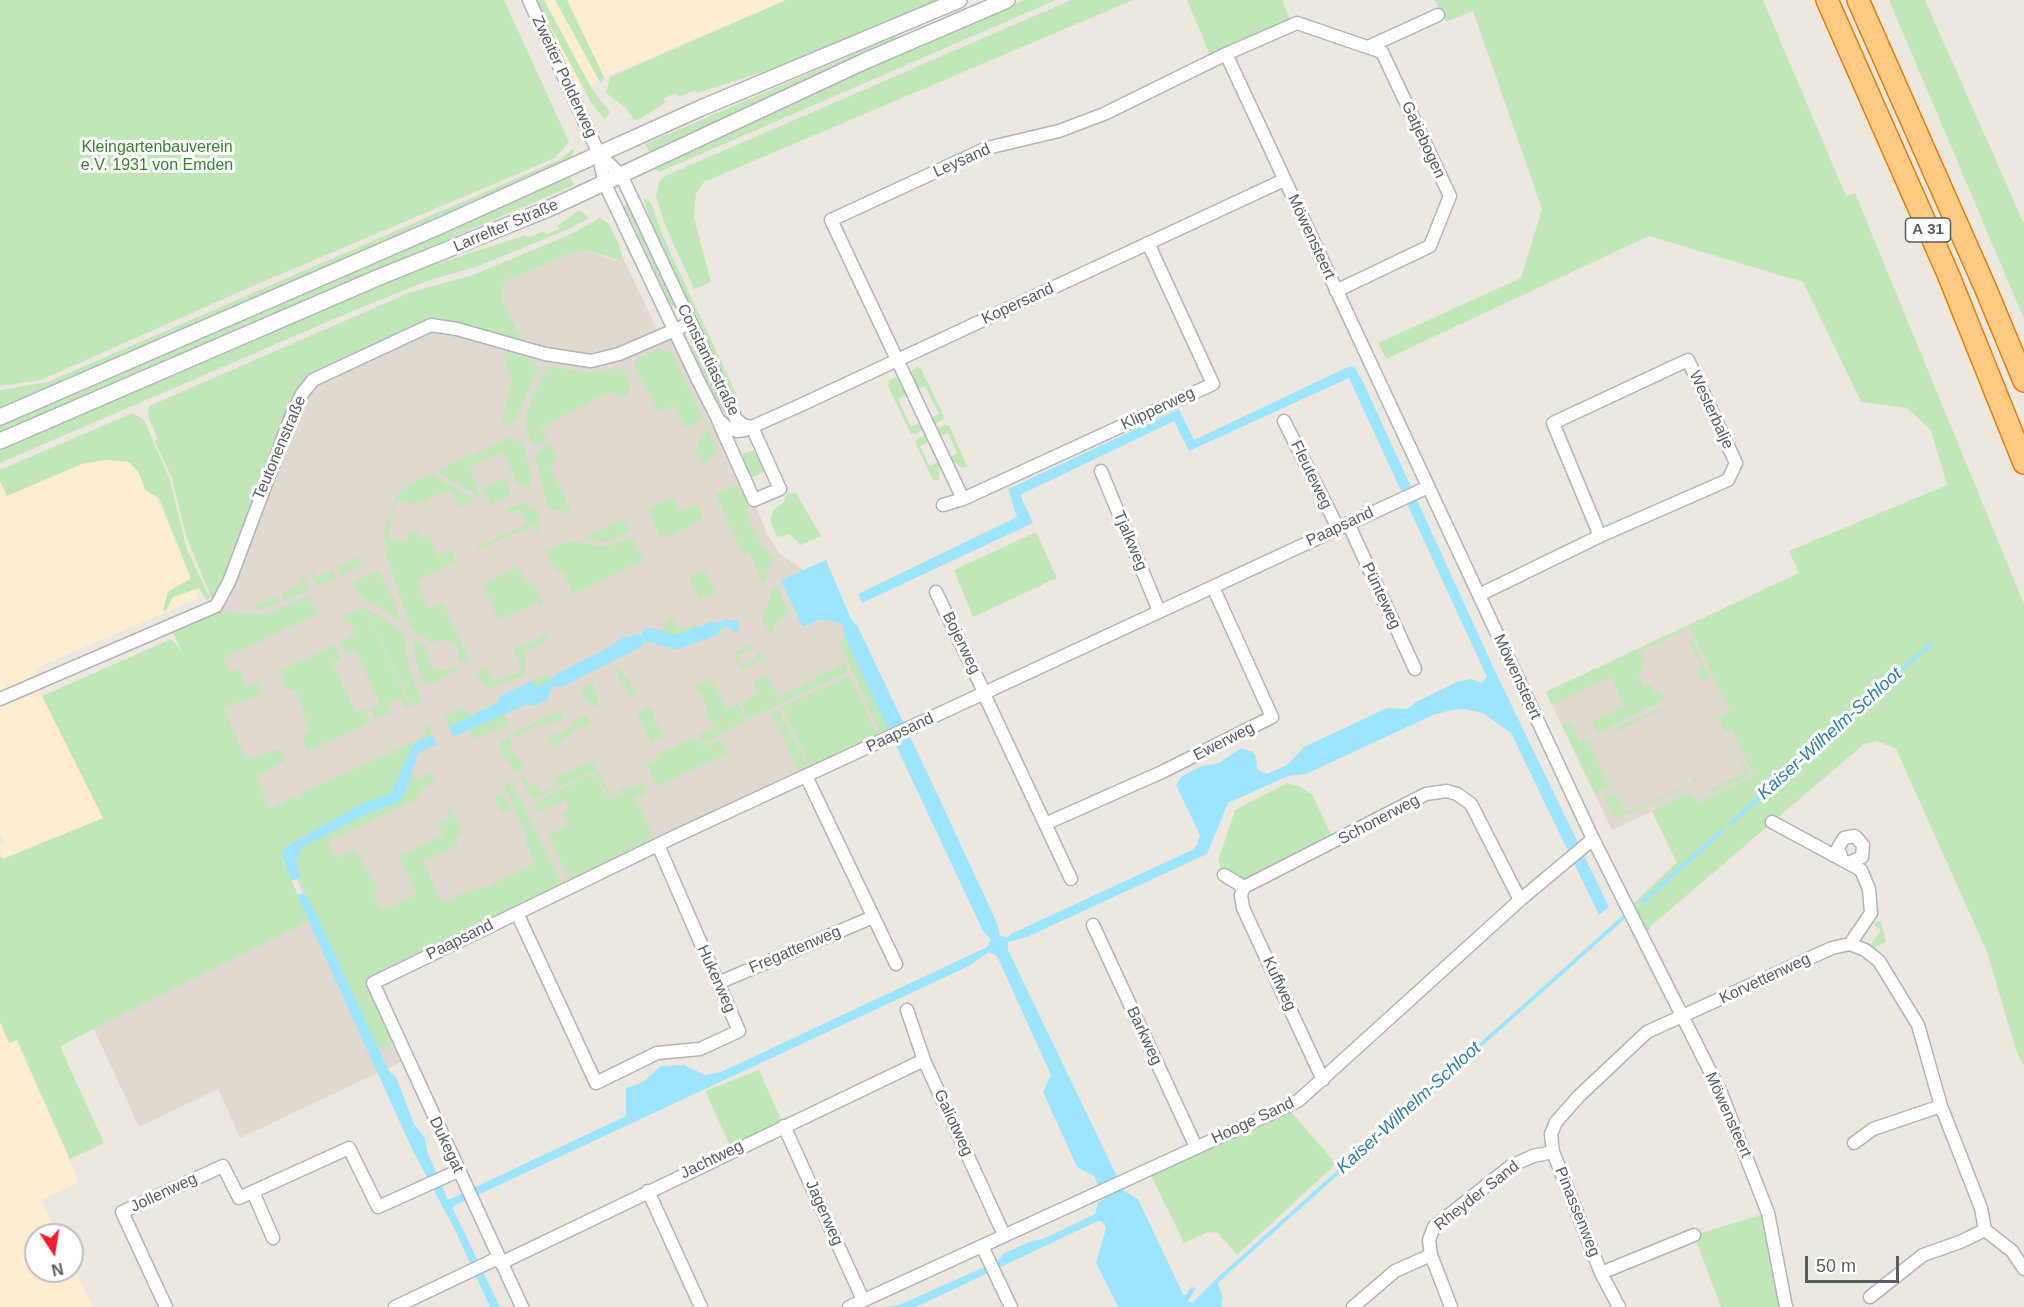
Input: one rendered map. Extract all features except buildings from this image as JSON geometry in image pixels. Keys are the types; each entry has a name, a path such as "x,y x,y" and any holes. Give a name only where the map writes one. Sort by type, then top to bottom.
{"highway":[{"name":"A 31","path":"1827,0 1948,274 2024,463"},
{"name":"A 31","path":"1858,0 2024,381"}],"street":[{"name":"Zweiter Polderweg","path":"529,0 599,154 604,182"},
{"name":"Larrelter Straße","path":"0,417 442,225 599,154 959,0"},
{"name":"Larrelter Straße","path":"0,441 386,274 537,213 865,61 1006,0"},
{"path":"1368,47 1438,15"},
{"name":"Gatjebogen","path":"1271,34 1297,23 1382,52 1450,196 1430,246 1336,291"},
{"name":"Leysand","path":"897,360 831,220 987,148 1059,131 1104,114 1271,34"},
{"name":"Möwensteert","path":"1226,54 1479,595 1589,843 1720,1093 1756,1180 1770,1221 1786,1307"},
{"name":"Zweiter Polderweg","path":"599,154 621,175"},
{"name":"Constantiastraße","path":"621,175 736,418 743,425 752,427"},
{"name":"Kopersand","path":"752,427 1284,180"},
{"name":"Constantiastraße","path":"604,182 718,419 726,427 736,431 752,427"},
{"name":"Klipperweg","path":"943,505 963,499 1212,384 1148,243"},
{"name":"Teutonenstraße","path":"0,699 216,606 229,582 289,422 302,394 313,380 431,325 457,329 545,354 591,361 619,354 691,323"},
{"path":"897,360 963,499"},
{"name":"Westerbalje","path":"1479,595 1600,536 1728,480 1736,463 1688,360 1553,423 1600,536"},
{"path":"718,419 754,500 780,489 752,427"},
{"name":"Fleuteweg","path":"1284,421 1342,526"},
{"name":"Tjalkweg","path":"1101,471 1160,611"},
{"name":"Paapsand","path":"373,982 658,845 1428,487"},
{"name":"Pünteweg","path":"1342,526 1415,669"},
{"name":"Ewerweg","path":"1045,824 1162,772 1272,717 1213,587"},
{"name":"Bojerweg","path":"936,592 985,694"},
{"path":"985,694 1071,879"},
{"path":"806,777 896,964"},
{"name":"Schonerweg","path":"1245,887 1426,794 1447,791 1457,794 1471,804 1520,900"},
{"path":"1772,822 1817,848 1858,867 1865,878 1870,913 1850,944 1865,950 1879,961 1918,1025 1941,1106 1981,1208 1985,1230 2012,1251 2024,1269"},
{"name":"Hooge Sand","path":"849,1307 1124,1179 1287,1107 1323,1080 1520,900 1589,843"},
{"name":"Hukerweg","path":"517,913 596,1083 657,1053 700,1049 739,1031 658,845"},
{"path":"1224,875 1245,887"},
{"name":"Kuffweg","path":"1245,887 1241,896 1243,908 1323,1080"},
{"name":"Fregattenweg","path":"718,983 873,916"},
{"name":"Barkweg","path":"1093,925 1196,1147"},
{"name":"Korvettenweg","path":"1680,1016 1832,948 1850,944"},
{"name":"Dukegat","path":"373,982 522,1307"},
{"name":"Galiotweg","path":"907,1010 924,1060 1004,1235"},
{"path":"1553,1152 1551,1134 1556,1122 1579,1096 1647,1032 1680,1016"},
{"name":"Jachtweg","path":"402,1306 477,1267 500,1260 924,1060"},
{"path":"1854,1143 1873,1129 1941,1106"},
{"name":"Jagerweg","path":"784,1126 863,1300"},
{"path":"273,1238 253,1192 349,1148 378,1207 436,1181 460,1176"},
{"name":"Rheyder Sand","path":"1353,1307 1395,1271 1431,1255 1430,1234 1438,1223 1511,1166 1533,1156 1553,1152"},
{"name":"Pinassenweg","path":"1553,1152 1601,1272 1619,1307"},
{"name":"Jollenweg","path":"165,1307 122,1212 223,1166 239,1198 253,1192"},
{"path":"648,1191 701,1307"},
{"path":"1870,1298 1923,1255 1985,1230"},
{"name":"Pinassenweg","path":"1601,1272 1694,1235"},
{"path":"982,1246 1011,1307"},
{"path":"1431,1255 1452,1307"}],"shaded area":[{"path":"529,0 786,0 604,77 573,96"},
{"path":"582,249 615,260 622,256 660,336 675,330 754,500 766,533 780,554 804,570 781,580 804,627 821,619 843,624 892,737 373,982 407,1059 240,1138 218,1089 139,1127 94,1029 313,918 292,868 170,627 215,606 186,536 172,478 155,441 277,394 427,326 524,341 501,299 504,285 508,280"},
{"path":"128,430 199,598 36,668 42,696 103,818 2,859 0,846 5,843 0,833 0,478"},
{"path":"1799,573 1859,701 1676,862 1652,811 1612,830 1546,692"},
{"path":"0,1005 79,1182 41,1200 52,1223 24,1223 24,1283 81,1283 93,1307 0,1307"}],"green space":[{"name":"Kleingartenbauverein e.V. 1931 von Emden","path":"0,0 504,0 569,142 555,158 246,289 41,380 0,386"},
{"path":"536,0 544,0 592,89 610,112 605,120 592,104"},
{"path":"555,0 567,0 604,77 601,84"},
{"path":"786,0 941,0 793,63 697,93 695,90 678,97 676,93 664,98 665,103 640,119 634,120 627,109 606,93 610,77"},
{"path":"1024,0 1056,0 659,172 655,169 903,53"},
{"path":"1071,0 1133,0 704,182 696,193 694,218 711,282 694,289 665,225 656,197 659,182 665,176"},
{"path":"1187,0 1282,0 1291,21 1210,55"},
{"path":"1435,0 1763,0 1846,196 1855,193 2024,604 2024,1066 2016,1050 1987,952 1896,749 1877,741 1864,744 1651,926 1643,939 1628,909 1677,862 1652,811 1691,792 1697,803 1754,776 1732,729 1725,732 1719,718 1730,712 1690,628 1641,651 1646,661 1641,664 1644,670 1638,674 1644,687 1651,684 1654,692 1659,690 1664,700 1597,734 1592,722 1624,706 1611,677 1552,705 1546,692 1799,573 1789,551 1947,485 1931,430 1907,408 1861,402 1803,282 1649,236 1386,359 1378,343 1521,278 1542,209 1473,11 1446,22"},
{"path":"1889,0 1925,0 2024,224 2024,319"},
{"path":"896,36 897,39 649,152 645,144"},
{"path":"575,147 571,158 557,166 0,409 0,390 48,382 561,159"},
{"path":"570,177 574,185 0,433 0,425"},
{"path":"643,198 651,203 665,241 740,402 734,405 655,234"},
{"path":"628,204 675,302 673,306 624,206"},
{"path":"579,210 589,218 573,227 479,266 427,281 348,313 0,463 0,448 398,276 526,235 528,238 544,231 546,234 559,229 557,226"},
{"path":"600,218 608,223 618,242 622,254 619,260 582,249 508,280 504,285 501,299 524,342 520,346 440,325 306,387 218,609 222,612 263,615 312,595 314,598 310,600 317,615 223,658 230,672 239,668 246,687 258,681 262,695 223,708 247,759 279,749 283,754 285,762 255,777 266,793 262,795 269,809 296,796 297,799 302,798 300,794 387,754 389,757 393,755 392,751 425,736 422,728 428,725 432,735 412,744 391,793 361,804 289,844 282,855 283,860 309,921 60,1046 104,1143 70,1159 17,1040 9,1043 0,1022 0,856 3,859 103,818 42,696 171,639 182,651 170,627 215,606 186,536 172,478 155,441 158,439 148,416 149,406 411,292 473,275 571,234"},
{"path":"690,345 695,345 724,409 720,410"},
{"path":"679,348 711,416 707,417 676,351"},
{"path":"657,349 672,353 703,419 685,428 674,405 658,413 632,361"},
{"path":"502,351 532,359 538,368 516,418 510,423 501,425 512,383"},
{"path":"551,366 583,372 605,371 621,366 630,384 629,393 624,397 609,392 541,428 548,441 532,445 526,425 527,411 547,368"},
{"path":"917,367 921,369 945,418 934,425 930,418 939,414 925,386 917,388 910,373"},
{"path":"896,377 906,395 898,399 911,427 920,423 923,430 915,434 911,434 888,386 889,381"},
{"path":"133,413 144,420 169,477 187,549 210,598 206,600 199,588 173,597 166,611 163,610 168,592 191,578 159,498 145,490 139,473 129,462 105,460 82,464 7,496 0,481 0,470"},
{"path":"949,425 967,466 962,468 952,461 950,457 957,453 948,433 939,436 936,429"},
{"path":"707,427 717,452 703,466 695,450"},
{"path":"925,434 929,442 920,446 929,466 939,462 940,465 939,479 933,481 915,441"},
{"path":"511,437 522,444 526,453 532,479 528,488 518,485 503,452 470,467 480,498 439,473 440,469"},
{"path":"549,443 559,460 550,465 573,515 562,510 549,509 546,502 535,458 538,451"},
{"path":"754,450 764,472 749,479 739,455"},
{"path":"432,474 475,500 460,508 452,491 444,491 440,493 441,496 433,495 429,497 430,500 419,502 418,507 398,499 391,515 389,539 407,542 409,531 415,528 420,538 431,534 433,539 430,540 438,556 451,549 456,561 416,581 429,609 443,603 470,661 465,663 458,661 458,649 453,643 445,639 431,643 411,629 385,551 384,530 397,495 409,484"},
{"path":"505,478 510,495 491,505 483,488"},
{"path":"737,485 749,502 745,511 760,542 773,559 763,584 749,553 743,555 715,494"},
{"path":"796,493 821,536 801,545 789,534 777,537 770,520 773,510 784,502 786,494"},
{"path":"673,497 680,511 697,504 704,518 673,535 660,537 648,509"},
{"path":"525,502 540,514 538,533 533,525 478,550 477,547 527,524 520,510 509,514 506,509"},
{"path":"624,519 630,531 613,539 604,542 583,538"},
{"path":"1036,532 1057,578 973,617 954,570"},
{"path":"632,537 645,560 573,594 562,570 556,572 546,551 570,541 605,547"},
{"path":"358,557 362,565 341,576 337,568"},
{"path":"515,568 520,570 527,585 533,583 543,604 539,606 537,603 499,620 483,584"},
{"path":"332,570 336,578 317,587 310,572 312,571 316,578"},
{"path":"378,570 393,597 401,622 359,595 352,582"},
{"path":"705,570 715,593 700,600 689,577"},
{"path":"303,575 310,590 284,601 281,594 302,584 299,577"},
{"path":"778,588 788,610 776,623 770,635 762,620 772,590"},
{"path":"277,596 280,603 256,610 255,606"},
{"path":"364,607 410,706 405,707 400,698 387,704 391,713 376,719 370,708 380,704 356,651 346,655 340,643 355,635 349,622 345,623 343,617"},
{"path":"365,607 403,632 410,672 422,703 412,706"},
{"path":"671,616 677,626 685,629 696,624 699,631 681,639 662,632 667,618"},
{"path":"549,630 543,643 525,653 525,675 494,688 483,684 476,672 486,667 494,682 522,670 513,650 544,636 543,633"},
{"path":"844,635 892,737 884,741 840,645"},
{"path":"413,638 428,649 427,660 435,670 449,670 454,667 458,670 425,687 417,666"},
{"path":"1692,640 1710,678 1702,681 1697,671 1702,668 1689,641"},
{"path":"335,645 341,659 332,663 356,713 365,709 371,722 307,752 302,737 309,730 296,690 286,689 279,671"},
{"path":"751,645 753,650 740,654 739,663 743,666 756,659 758,651 764,659 741,670 735,659 737,652"},
{"path":"844,663 848,672 748,719 741,703 759,694 753,682 767,675 778,697"},
{"path":"620,667 636,695 630,698 615,669"},
{"path":"548,674 554,678 536,687 532,681"},
{"path":"849,675 881,743 813,773 782,707"},
{"path":"709,680 713,682 727,709 738,704 746,720 704,744 699,741 701,739 699,735 714,728 707,716 704,699 694,687"},
{"path":"593,681 595,685 592,687 601,707 589,703 582,692 584,686"},
{"path":"651,706 655,722 665,736 651,742 637,713"},
{"path":"464,707 468,715 480,710 480,713 449,727 444,716"},
{"path":"1661,708 1662,710 1615,732 1614,729"},
{"path":"779,709 811,774 802,778 771,712"},
{"path":"557,712 563,713 563,718 542,728 537,724 518,737 514,736 515,732"},
{"path":"504,713 509,724 474,740 469,730"},
{"path":"587,716 590,724 573,730 574,732 551,747 547,739 570,728 572,722"},
{"path":"1570,722 1580,742 1587,739 1610,787 1595,794 1562,725"},
{"path":"511,737 510,746 524,767 520,771 514,771 500,750 501,740"},
{"path":"693,738 704,746 720,740 727,754 657,786 646,764 660,758 658,754"},
{"path":"1742,758 1750,775 1713,793 1711,789 1746,772 1740,759"},
{"path":"593,760 611,796 629,785 631,788 609,798 597,776 590,773 533,800 520,778 524,776 530,786 535,783 541,793 555,787 553,782 557,780 556,777"},
{"path":"412,772 417,780 430,773 434,782 422,789 415,800 329,841 337,858 355,849 379,891 373,894 381,911 417,894 399,856 444,835 439,823 450,818 446,809 450,808 463,833 455,837 459,845 423,861 442,902 481,886 483,889 532,865 533,860 525,842 528,839 504,785 512,782 565,889 373,982 400,1041 379,1050 302,885 297,867 297,854 302,848 364,815 392,806 405,793"},
{"path":"588,775 596,778 609,801 642,783 647,793 635,799 658,845 572,886 548,835 568,825 562,813 569,809 564,800 538,812 534,804"},
{"path":"1695,777 1697,781 1620,818 1613,816 1605,797 1615,793 1625,813 1692,782"},
{"path":"1287,783 1299,786 1312,794 1335,843 1244,887 1224,875 1218,861 1235,810"},
{"path":"503,793 510,811 502,814 494,797"},
{"path":"1877,921 1881,922 1886,942 1870,950 1861,941 1871,944 1881,930 1874,925"},
{"path":"759,1070 784,1126 732,1150 705,1091"},
{"path":"1287,1107 1336,1164 1237,1255 1218,1233 1208,1232 1184,1243 1148,1169"},
{"path":"1768,1213 1785,1307 1721,1307 1694,1235"}],"water":[{"path":"1350,366 1355,368 1364,384 1495,671 1609,907 1599,915 1511,733 1483,713 1464,709 1433,715 1306,774 1288,776 1228,803 1207,854 1027,937 1008,942 1008,950 1124,1191 1138,1199 1183,1294 1186,1295 1191,1287 1196,1288 1188,1301 1192,1303 1222,1273 1226,1276 1218,1283 1223,1298 1221,1307 1118,1307 1096,1263 1106,1228 1103,1222 1098,1221 916,1307 882,1307 899,1305 998,1261 1003,1254 1031,1241 1043,1239 1095,1214 1098,1202 1104,1199 1094,1176 1077,1167 1043,1092 1051,1075 997,956 989,952 969,966 452,1207 500,1307 490,1307 455,1230 412,1149 297,895 305,893 316,914 389,1071 396,1077 414,1124 425,1138 427,1151 448,1200 626,1116 626,1088 643,1082 661,1066 684,1065 705,1075 721,1072 987,947 991,939 983,931 844,635 843,624 821,619 803,627 781,580 826,560 851,619 858,627 933,785 997,923 1000,935 1006,938 1192,850 1197,845 1200,835 1176,785 1182,776 1202,766 1219,763 1241,748 1253,752 1257,769 1267,774 1287,765 1304,747 1387,708 1407,709 1416,702 1457,682 1471,679 1482,683 1487,677 1349,378 1189,451 1174,421 1020,495 1033,523 862,603 858,594 1017,517 1008,489 1179,409 1194,440"},
{"path":"726,619 738,621 739,630 735,632 727,626 720,629 717,623"},
{"path":"652,628 681,639 699,631 702,638 678,649 651,640 647,630"},
{"path":"635,636 639,646 596,667 593,660 609,652 612,644 625,637"},
{"path":"585,664 588,671 561,682 559,676"},
{"path":"554,678 557,684 552,687 547,700 534,706 527,704 453,737 449,727 498,702 500,696 532,681 536,687"},
{"path":"432,735 437,744 418,753 405,793 399,802 364,815 302,848 296,860 300,878 291,881 282,855 285,847 361,804 391,793 413,744"}],"waterway":[{"path":"649,635 677,642 713,629"},
{"path":"560,680 637,641"},
{"name":"Kaiser-Wilhelm-Schloot","path":"1730,824 1931,644"},
{"name":"Kaiser-Wilhelm-Schloot","path":"1642,902 1722,831"},
{"name":"Kaiser-Wilhelm-Schloot","path":"1221,1277 1625,916"}]}
